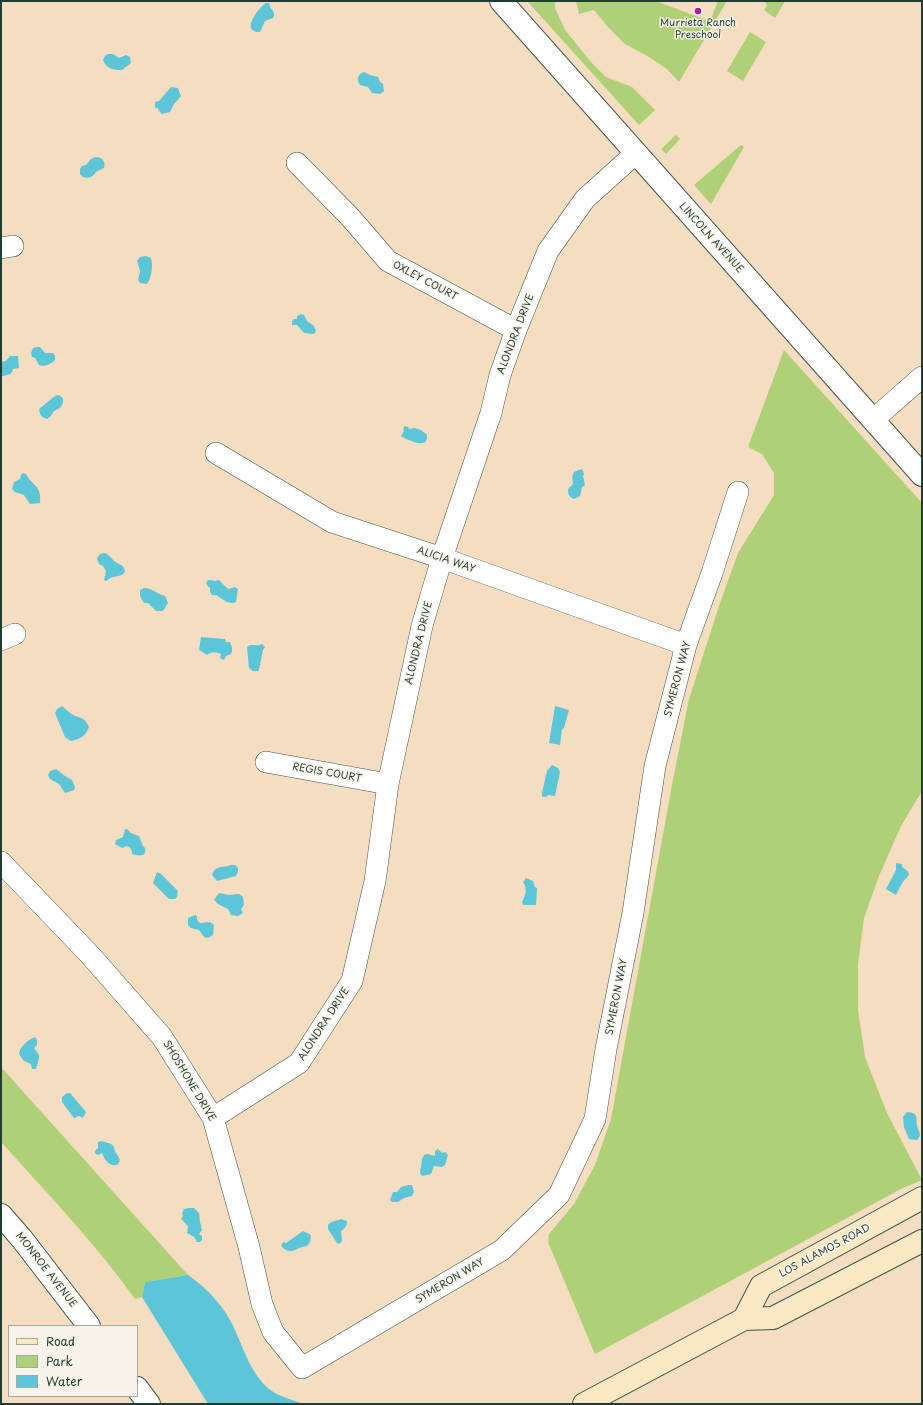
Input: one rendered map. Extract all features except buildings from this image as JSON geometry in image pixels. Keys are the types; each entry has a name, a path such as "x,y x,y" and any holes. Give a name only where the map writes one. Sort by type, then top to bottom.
{"main road":[{"name":"LOS ALAMOS ROAD","path":"744,1319 761,1286 922,1198"},
{"path":"584,1404 744,1319 773,1318 922,1241"}],"street":[{"name":"LINCOLN AVENUE","path":"501,1 873,420 921,472"},
{"name":"ALONDRA DRIVE","path":"213,1118 299,1064 352,981 375,881 388,784 422,626 442,558 491,413 500,374 548,251 585,199 636,153"},
{"name":"OXLEY COURT","path":"297,162 350,217 388,261 516,330"},
{"path":"873,420 922,377"},
{"name":"ALICIA WAY","path":"216,453 332,522 442,558 686,645"},
{"name":"SYMERON WAY","path":"302,1368 502,1250 559,1195 595,1119 606,1049 633,913 655,766 686,645 738,492"},
{"name":"REGIS COURT","path":"266,762 388,784"},
{"name":"SHOSHONE DRIVE","path":"1,862 91,956 162,1037 213,1118 249,1247 262,1304 273,1332 302,1368"},
{"name":"MONROE AVENUE","path":"1,1216 22,1239 88,1325"},
{"path":"138,1389 149,1404"}],"green space":[{"path":"527,1 555,1 555,8 565,30 591,62 606,77 632,87 655,110 639,125"},
{"path":"576,1 655,1 710,21 718,1 727,1 679,82 667,69 625,44 594,10 579,14"},
{"path":"765,1 785,1 775,18 764,10 767,6"},
{"path":"750,32 766,42 743,81 727,71"},
{"path":"676,135 680,139 666,154 661,149"},
{"path":"741,145 744,147 711,204 694,185"},
{"path":"784,350 922,503 922,791 901,826 879,876 864,918 858,964 858,1010 865,1057 887,1113 922,1180 901,1189 595,1354 548,1242 549,1234 574,1204 595,1165 611,1119 689,699 738,553 774,495 774,473 762,454 748,447"},
{"path":"1,1067 188,1275 145,1282 142,1297 135,1299 87,1238 1,1142"}],"water":[{"path":"266,3 269,3 274,12 274,16 273,18 265,21 260,32 256,32 251,29 253,18"},
{"path":"108,54 113,54 119,58 126,55 130,57 131,63 122,70 116,70 104,63 103,60"},
{"path":"364,72 378,77 380,82 383,84 384,91 380,94 372,93 368,87 360,85 358,77"},
{"path":"171,87 178,88 181,96 174,104 170,112 162,114 158,108 155,108 155,102 159,101"},
{"path":"95,157 103,160 104,168 96,172 91,177 83,177 80,174 80,169"},
{"path":"146,256 151,258 152,264 152,271 147,284 140,283 138,280 140,271 137,261 140,257"},
{"path":"301,314 304,315 307,321 314,326 316,331 314,334 304,333 297,325 292,325 292,321 297,319 297,316"},
{"path":"40,347 45,353 53,353 55,360 48,365 39,365 35,358 32,357 31,353 33,348"},
{"path":"10,356 18,356 19,368 13,369 11,374 3,376 1,375 1,362 6,361"},
{"path":"59,395 63,398 63,403 60,408 54,411 47,419 42,417 39,409 55,396"},
{"path":"405,426 409,429 419,429 427,435 425,442 417,443 401,436"},
{"path":"582,469 585,485 582,487 580,496 574,499 569,495 568,489 573,484 572,477 574,472"},
{"path":"23,473 26,474 38,489 40,493 40,503 30,504 24,495 15,492 12,489 14,482 20,479"},
{"path":"104,553 124,567 125,572 122,575 110,578 106,581 104,580 106,571 103,566 99,564 97,558 100,554"},
{"path":"208,580 219,580 228,589 235,587 238,589 236,602 231,603 216,595 212,595 210,588 206,583"},
{"path":"144,588 150,589 165,596 168,603 163,611 156,611 148,603 144,603 140,596 140,590"},
{"path":"201,637 225,639 226,642 230,642 232,648 231,654 226,656 224,660 220,658 221,654 212,652 207,655 199,650"},
{"path":"262,644 265,647 259,670 253,671 249,668 247,647"},
{"path":"62,706 70,713 83,719 87,723 89,727 82,737 71,741 65,737 55,713 57,709"},
{"path":"555,706 569,710 564,728 562,729 560,745 549,743"},
{"path":"552,765 558,768 560,772 555,796 548,795 543,797 542,793 547,771"},
{"path":"56,769 72,780 75,787 74,790 65,793 59,784 50,779 48,775 50,771"},
{"path":"125,829 139,836 145,848 144,854 132,854 129,847 126,846 122,848 115,844 116,840 123,837"},
{"path":"896,863 902,864 902,867 909,873 909,875 901,885 896,895 886,889 896,870"},
{"path":"235,865 238,868 236,876 217,881 212,875 217,868"},
{"path":"157,872 161,874 178,891 175,899 169,899 153,883"},
{"path":"526,878 533,881 535,887 537,888 536,905 523,905 522,902 526,890 523,882"},
{"path":"219,893 229,895 239,894 243,897 244,905 241,909 243,913 238,916 231,915 228,909 218,904 214,900"},
{"path":"195,915 200,923 210,922 214,925 213,935 208,938 204,937 199,930 191,928 188,925 188,918"},
{"path":"35,1037 37,1040 37,1045 34,1048 39,1055 39,1058 36,1069 32,1069 31,1064 24,1061 19,1054 21,1048"},
{"path":"67,1093 70,1093 86,1112 83,1118 79,1116 74,1118 62,1102 62,1097"},
{"path":"907,1112 913,1113 916,1116 920,1134 917,1140 909,1139 904,1127 903,1117"},
{"path":"101,1141 113,1146 120,1159 117,1165 112,1165 108,1162 102,1153 98,1155 95,1153 98,1148 98,1142"},
{"path":"438,1149 442,1153 445,1152 448,1155 445,1165 442,1167 434,1166 431,1174 422,1176 420,1173 424,1155 427,1154 435,1156 435,1151"},
{"path":"412,1185 414,1192 412,1196 404,1198 398,1202 392,1202 390,1200 393,1192 397,1192 401,1187"},
{"path":"194,1208 199,1213 202,1230 199,1234 202,1236 202,1240 200,1242 197,1242 194,1237 187,1233 188,1226 181,1219 184,1209"},
{"path":"341,1219 347,1221 347,1223 346,1227 341,1231 342,1241 339,1244 328,1229 328,1225"},
{"path":"303,1231 311,1235 310,1242 307,1246 288,1251 281,1246 283,1242 286,1243"},
{"path":"188,1275 212,1295 222,1307 235,1329 246,1357 262,1382 277,1394 303,1404 208,1404 142,1297 145,1282"}],"place":[{"name":"Murrieta Ranch Preschool","path":"698,11"}]}
